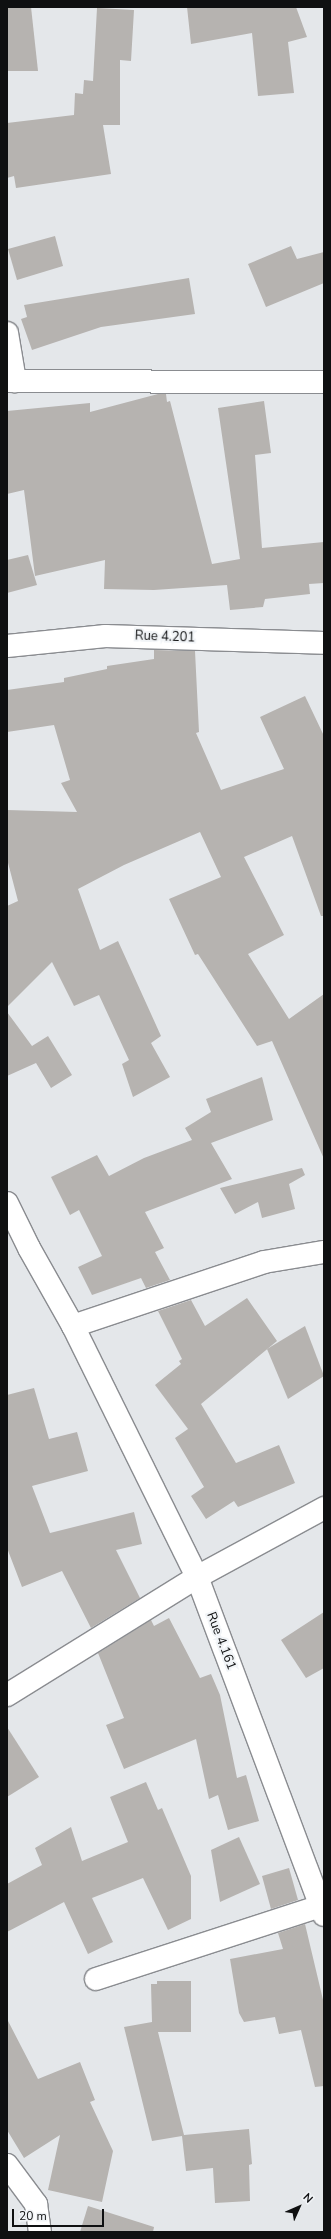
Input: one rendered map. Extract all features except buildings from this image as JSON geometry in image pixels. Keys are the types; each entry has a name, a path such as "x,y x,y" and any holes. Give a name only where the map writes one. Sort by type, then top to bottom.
{"street":[{"path":"7,333 11,381 324,382"},
{"name":"Rue 4.201","path":"7,646 105,636 324,643"},
{"name":"Rue 4.161","path":"7,1202 29,1248 73,1326 197,1577 322,1910"},
{"path":"73,1326 264,1262 324,1252"},
{"path":"7,1695 197,1577 324,1508"},
{"path":"96,1979 322,1910"},
{"path":"7,2165 36,2204 40,2232"}]}
